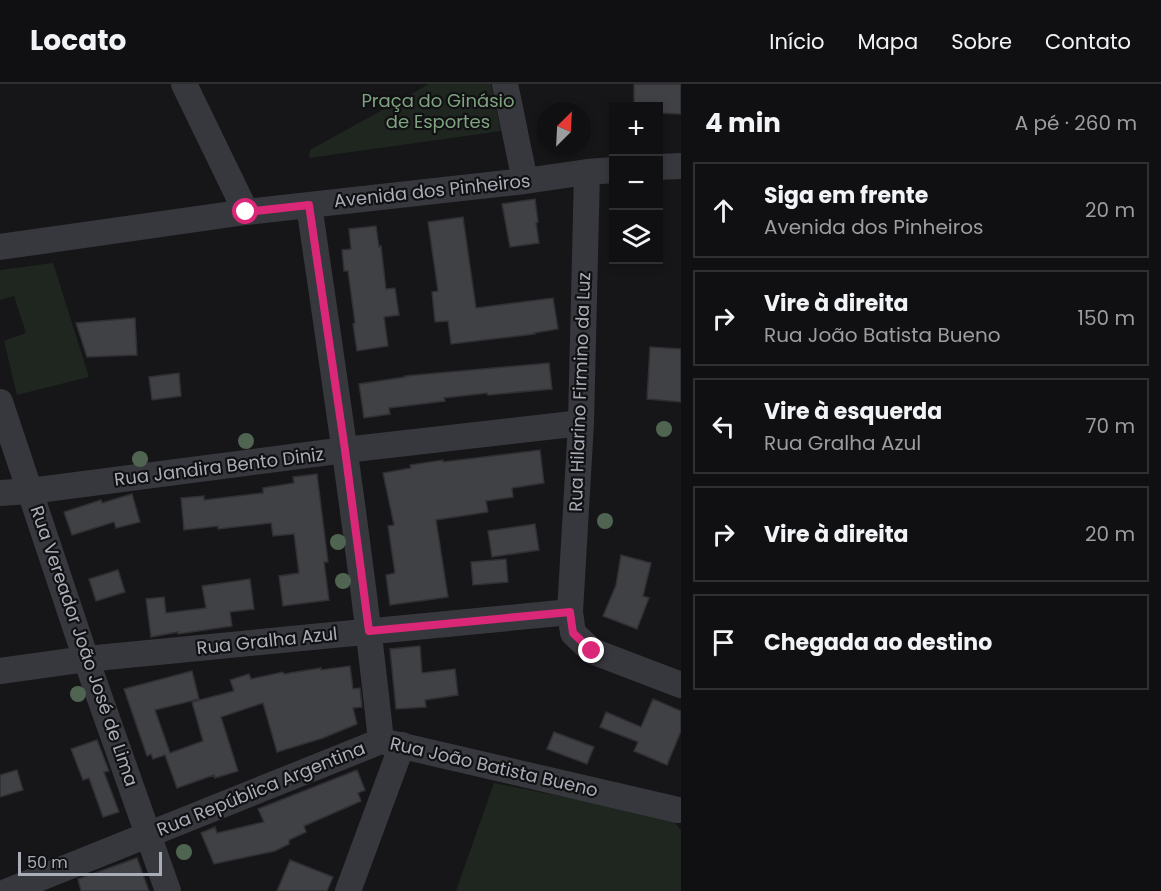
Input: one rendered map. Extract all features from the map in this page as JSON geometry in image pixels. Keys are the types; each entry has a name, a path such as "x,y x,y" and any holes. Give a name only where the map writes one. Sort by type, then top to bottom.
{"street":[{"path":"184,84 246,212"},
{"path":"505,84 525,182"},
{"path":"663,167 681,166"},
{"name":"Avenida dos Pinheiros","path":"0,247 246,212 525,182 609,170"},
{"name":"Rua Hilarino Firmino da Luz","path":"570,612 581,423 587,172"},
{"name":"Rua João Batista Bueno","path":"309,205 369,631 391,743 680,809"},
{"name":"Rua Vereador João José de Lima","path":"0,402 86,659 168,891"},
{"name":"Rua Jandira Bento Diniz","path":"0,493 581,423"},
{"path":"570,612 573,633 592,651 681,685"},
{"name":"Rua Gralha Azul","path":"0,671 86,659 570,612"},
{"path":"348,891 391,743"},
{"name":"Rua República Argentina","path":"8,891 391,743"}],"green space":[{"name":"Praça do Ginásio de Esportes","path":"429,84 491,84 501,131 309,158 310,150"},
{"path":"53,263 89,377 17,395 4,341 26,333 14,296 0,300 0,270"},
{"path":"494,783 670,818 681,830 681,891 456,891"}],"building":[{"path":"634,84 681,84 681,114 663,113 663,102 634,102"},
{"path":"535,199 539,243 510,247 502,204"},
{"path":"463,217 476,308 553,298 558,329 451,344 448,321 435,322 432,292 438,291 428,222"},
{"path":"376,226 379,247 381,246 386,289 395,288 399,315 384,317 388,346 357,351 348,271 344,271 342,250 351,249 349,229"},
{"path":"135,318 137,355 87,357 76,323"},
{"path":"650,347 681,349 681,402 647,399"},
{"path":"549,363 552,389 444,398 445,401 389,408 390,414 364,418 359,384 405,376"},
{"path":"179,373 181,396 152,400 149,377"},
{"path":"540,450 544,483 512,488 513,497 486,501 488,512 436,520 448,597 390,605 386,575 395,573 388,526 394,525 383,473 411,468 410,465 443,460 443,462"},
{"path":"317,474 328,562 324,562 329,600 283,606 279,576 299,573 294,534 273,536 271,523 184,530 181,498 204,496 204,500 263,493 263,488 294,483 293,477"},
{"path":"132,494 140,522 116,528 114,522 72,535 64,512 101,500 102,503"},
{"path":"535,524 539,550 492,557 488,531"},
{"path":"621,555 651,563 643,596 649,598 637,629 603,616 616,585"},
{"path":"506,559 508,582 473,585 471,562"},
{"path":"118,570 125,592 96,601 89,579"},
{"path":"250,579 254,609 230,612 232,626 151,637 146,599 164,597 166,613 206,608 202,586"},
{"path":"420,646 422,673 455,669 458,695 425,700 426,707 396,709 390,649"},
{"path":"350,666 353,689 360,688 362,707 353,708 357,724 323,738 277,752 263,703 221,717 238,771 215,778 214,775 177,788 165,755 153,759 151,754 147,756 124,689 192,671 199,699 155,710 170,753 203,741 192,702 234,691 230,680 249,674 251,679 283,672 284,674"},
{"path":"653,699 681,711 681,731 667,765 634,751 638,742 600,727 606,712 641,727"},
{"path":"554,732 594,747 587,764 547,749"},
{"path":"97,740 109,771 104,772 119,812 103,817 89,778 83,780 71,749"},
{"path":"17,770 23,790 0,797 0,775"},
{"path":"357,770 365,790 358,793 361,801 304,826 306,832 289,840 289,844 275,851 214,864 201,833 215,827 217,833 264,822 258,809"},
{"path":"137,858 149,891 81,891 78,879"},
{"path":"290,860 333,877 327,891 277,891"}],"route":[{"path":"246,212 309,205 369,631 570,612 573,633 592,651"}]}
